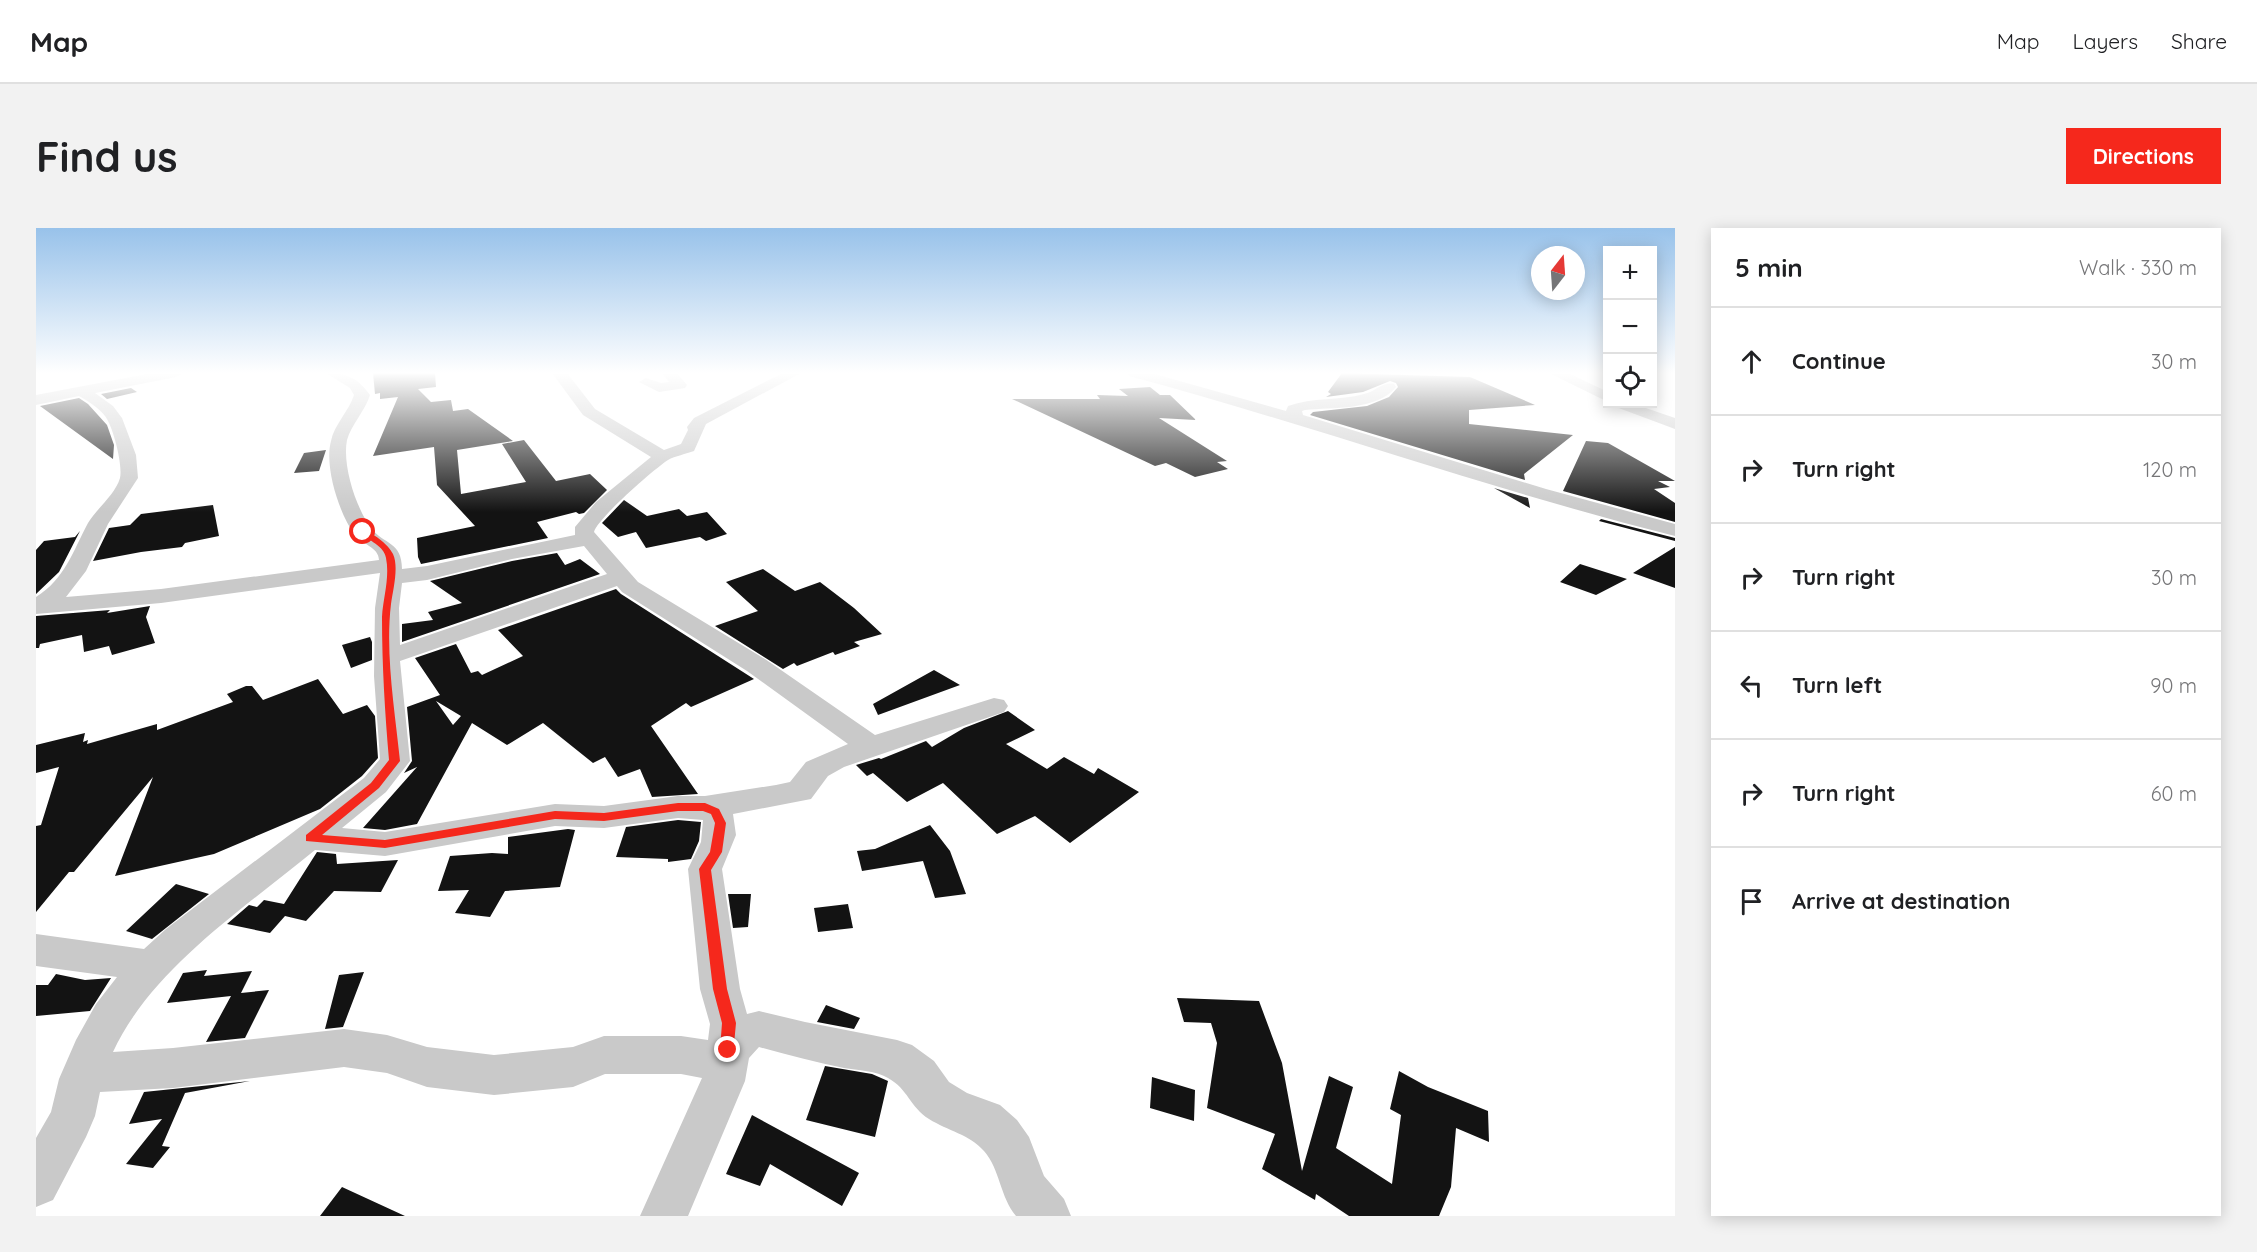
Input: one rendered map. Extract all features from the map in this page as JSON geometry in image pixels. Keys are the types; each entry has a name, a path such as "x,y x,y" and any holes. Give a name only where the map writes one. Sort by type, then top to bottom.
{"street":[{"path":"37,607 56,595 78,570 99,522 129,478 128,453 122,443 114,419"},
{"path":"36,1183 71,1120 83,1073 104,1029 125,994 149,966 375,785 395,761 387,657 390,555 383,546 363,532 339,480 339,440 351,419"},
{"path":"601,419 654,449 662,456"},
{"path":"704,419 695,427 696,430 688,447 662,456 603,506 585,527 584,533 630,587 756,664 871,746"},
{"path":"1295,419 1548,497 1675,530"},
{"path":"37,607 160,596 335,571 427,573 512,553 588,539"},
{"path":"387,657 621,577"},
{"path":"310,838 385,844 555,815 604,817 678,807 705,807 800,791 824,764 871,746 994,706"},
{"path":"664,1216 723,1081 727,1056 729,1023 720,989 705,869 716,852 721,823 716,812 705,807"},
{"path":"36,950 149,966"},
{"path":"727,1056 747,1032 759,1029 897,1059 919,1075 933,1097 956,1111 984,1120 1001,1136 1013,1153 1026,1191 1047,1216"},
{"path":"83,1073 173,1068 344,1048 387,1054 427,1067 494,1075 573,1067 604,1055 727,1056"}],"building":[{"path":"58,419 102,419 107,425 114,445 113,459"},
{"path":"389,419 482,419 513,441 457,450 461,494 526,482 502,444 524,440 556,481 590,474 607,490 584,513 576,512 537,522 548,538 421,564 418,557 417,538 475,526 437,485 434,447 373,456"},
{"path":"1055,419 1161,419 1227,461 1217,462 1228,469 1195,477 1166,463 1155,466"},
{"path":"1324,419 1469,419 1469,424 1573,435 1524,474 1525,480"},
{"path":"1586,441 1608,443 1675,481 1658,481 1670,487 1654,489 1675,503 1675,522 1563,491"},
{"path":"326,450 319,471 294,473 304,453"},
{"path":"1494,488 1528,498 1530,508"},
{"path":"624,500 647,516 679,509 687,516 707,512 727,534 706,541 700,537 646,548 636,532 618,537 602,523"},
{"path":"213,505 219,536 185,543 182,547 93,561 109,528 130,525 141,514"},
{"path":"1601,519 1675,538 1675,541 1599,521"},
{"path":"80,531 59,572 36,594 36,550 44,541 75,537"},
{"path":"1675,547 1675,588 1633,573"},
{"path":"557,553 565,565 580,559 600,574 402,642 402,624 433,620 428,612 462,603 430,581 512,561"},
{"path":"1580,564 1627,579 1596,595 1560,582"},
{"path":"763,569 795,591 820,582 854,608 882,634 854,642 860,646 835,655 833,652 797,666 794,663 783,669 715,626 758,611 726,582"},
{"path":"616,589 754,679 691,707 686,703 651,726 698,794 652,797 640,769 618,777 605,757 593,763 543,723 507,745 472,723 417,824 385,830 363,828 417,767 404,773 412,761 407,707 440,695 415,658 456,644 471,673 478,671 482,675 523,656 498,630","holes":["436,701 461,716 453,725"]},
{"path":"150,606 146,617 155,643 112,655 109,646 84,652 82,635 40,644 39,648 36,648 36,616 110,610 107,613"},
{"path":"370,637 372,660 351,668 342,645"},
{"path":"934,670 960,685 878,715 873,704"},
{"path":"318,679 343,714 367,705 375,716 378,758 362,776 320,809 214,854 115,876 153,777 74,872 69,872 36,912 36,826 41,825 59,767 36,773 36,745 85,733 83,742 88,740 87,744 157,724 157,730 233,702 227,694 246,686 252,686 263,700"},
{"path":"1008,711 1035,730 1006,744 1047,769 1064,757 1094,774 1098,768 1139,792 1070,843 1035,816 997,834 943,783 907,802 873,773 867,776 856,765 881,759 926,741 932,747 964,728"},
{"path":"678,820 701,822 699,841 691,859 668,862 668,859 616,857 626,827"},
{"path":"930,825 950,851 966,894 935,898 923,861 862,871 857,851 875,849"},
{"path":"575,830 560,887 505,891 490,917 455,913 469,890 438,891 450,856 508,854 508,837"},
{"path":"317,852 336,854 337,864 398,860 381,892 334,891 306,921 285,916 270,933 227,924 249,905 257,907 264,900 284,904"},
{"path":"176,884 209,894 152,939 126,931"},
{"path":"728,894 751,894 748,927 733,928"},
{"path":"848,904 853,928 818,932 814,908"},
{"path":"207,970 204,976 252,971 241,993 269,990 245,1038 206,1042 231,996 167,1003 183,973"},
{"path":"364,972 343,1027 325,1029 339,975"},
{"path":"56,974 85,980 111,978 90,1011 36,1016 36,985 48,985"},
{"path":"1177,998 1259,1001 1282,1063 1302,1171 1329,1076 1353,1087 1336,1148 1392,1184 1401,1115 1390,1109 1399,1071 1428,1087 1488,1111 1489,1142 1456,1128 1451,1187 1439,1216 1349,1216 1316,1194 1315,1200 1262,1169 1275,1134 1207,1108 1217,1043 1211,1023 1184,1022"},
{"path":"826,1005 860,1018 854,1029 817,1022"},
{"path":"825,1066 872,1074 888,1081 875,1137 806,1120"},
{"path":"1152,1077 1195,1090 1194,1121 1150,1108"},
{"path":"250,1081 185,1093 162,1146 170,1147 153,1168 126,1164 162,1119 129,1124 144,1092"},
{"path":"752,1115 859,1173 842,1206 770,1164 760,1186 726,1174"},
{"path":"342,1187 405,1216 320,1216"}],"route":[{"path":"363,532 383,546 390,555 387,676 395,761 375,785 310,838 385,844 555,815 604,817 678,807 705,807 716,812 721,823 716,852 705,869 720,989 729,1023 728,1050"}]}
